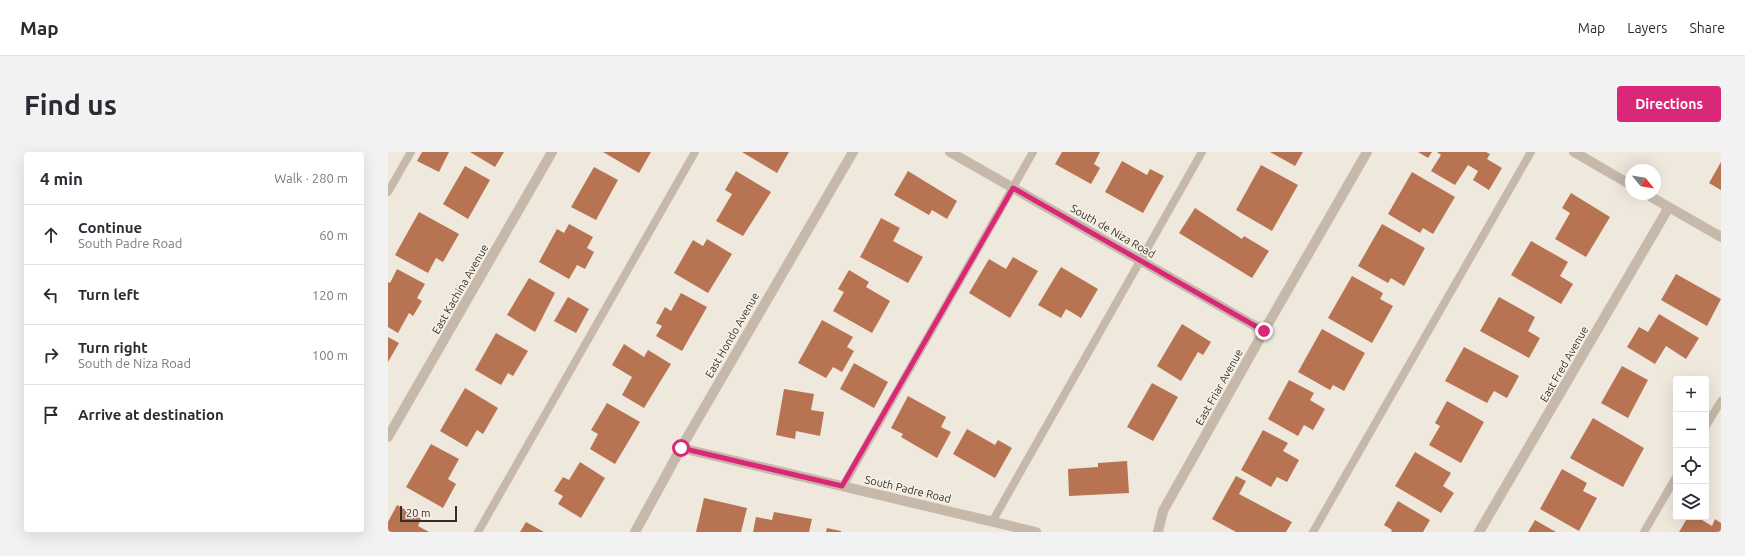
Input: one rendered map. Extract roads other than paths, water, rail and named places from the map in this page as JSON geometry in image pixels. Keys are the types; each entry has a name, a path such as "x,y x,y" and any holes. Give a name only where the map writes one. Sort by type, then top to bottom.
{"street":[{"name":"East Kachina Avenue","path":"388,437 552,152"},
{"name":"East Hondo Avenue","path":"635,532 681,448 853,152"},
{"name":"South de Niza Road","path":"950,152 1264,331"},
{"name":"East Friar Avenue","path":"1158,532 1163,511 1367,152"},
{"path":"1574,152 1625,182"},
{"path":"1657,200 1721,237"},
{"name":"East Fred Avenue","path":"1479,532 1669,207"},
{"name":"South Padre Road","path":"681,448 1036,532"}],"lane":[{"path":"388,192 411,152"},
{"path":"478,532 695,152"},
{"path":"842,486 1033,152"},
{"path":"992,522 1202,152"},
{"path":"1313,532 1531,152"},
{"path":"1709,421 1721,401"},
{"path":"1644,532 1673,482"}]}
